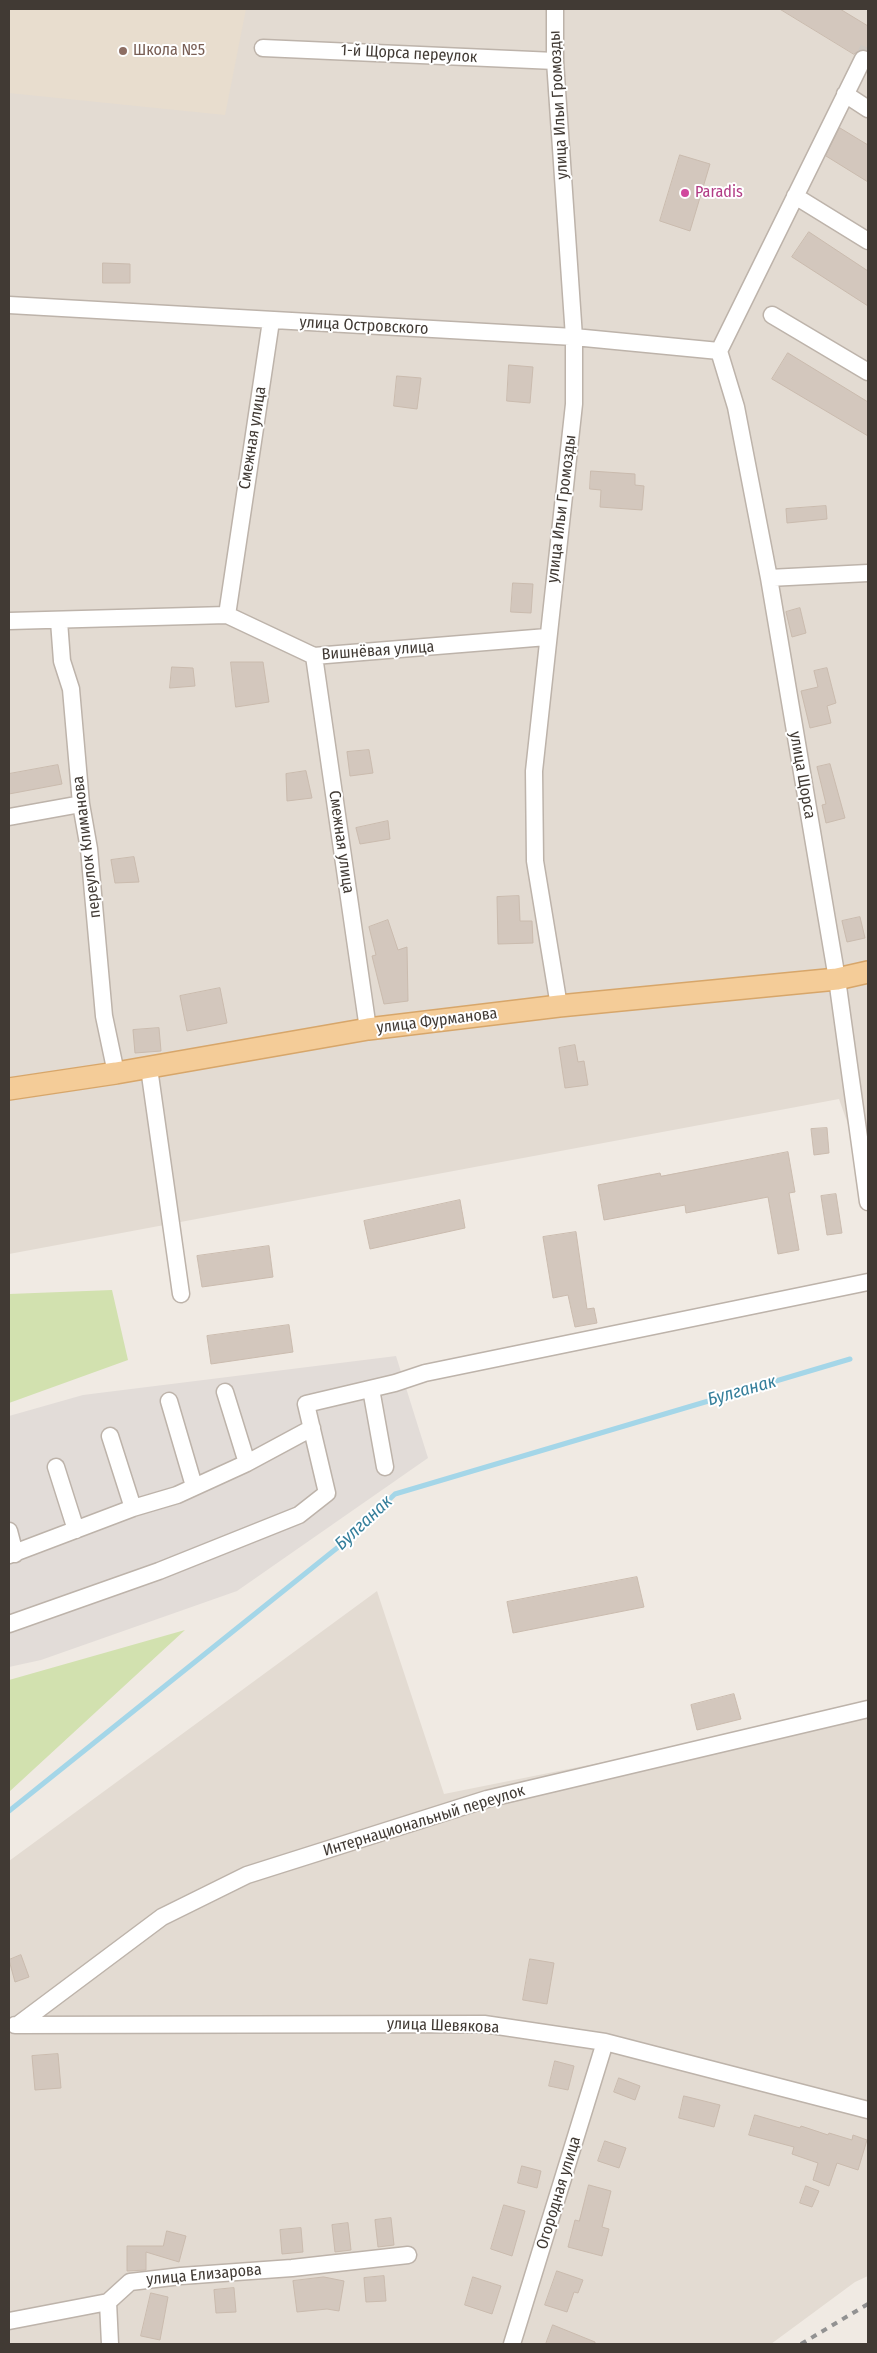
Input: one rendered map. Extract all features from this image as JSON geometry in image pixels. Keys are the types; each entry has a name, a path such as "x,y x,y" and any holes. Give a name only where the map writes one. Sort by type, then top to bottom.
{"main road":[{"name":"улица Фурманова","path":"9,1089 149,1068 368,1029 559,1006 837,979 868,972"}],"street":[{"name":"улица Ильи Громозды","path":"555,9 555,61 574,337 574,404 547,637 534,771 535,861 559,1006"},
{"name":"1-й Щорса переулок","path":"263,48 555,61"},
{"path":"719,351 863,59"},
{"path":"845,94 868,109"},
{"path":"795,196 868,241"},
{"name":"улица Островского","path":"9,305 574,337 719,351"},
{"path":"772,315 868,372"},
{"name":"Смежная улица","path":"226,615 271,321"},
{"name":"улица Щорса","path":"719,351 736,407 769,578 837,979 868,1202"},
{"path":"769,578 868,573"},
{"name":"Вишнёвая улица","path":"9,621 226,615 314,656 547,637"},
{"name":"переулок Климанова","path":"59,621 62,661 71,689 81,804 88,849 104,1016 116,1073"},
{"name":"Смежная улица","path":"314,656 368,1029"},
{"path":"9,817 81,804"},
{"path":"149,1068 181,1294"},
{"path":"9,1624 159,1571 298,1514 326,1493 306,1404 371,1389 425,1373 868,1282"},
{"path":"371,1389 385,1467"},
{"path":"225,1392 247,1463"},
{"path":"170,1401 194,1486"},
{"path":"9,1532 12,1554 132,1508 177,1495 247,1463 312,1428"},
{"path":"110,1436 132,1508"},
{"path":"56,1467 76,1530"},
{"name":"Интернациональный переулок","path":"14,2025 162,1917 247,1875 487,1799 680,1755 868,1709"},
{"name":"улица Шевякова","path":"14,2025 484,2024 605,2042 868,2110"},
{"name":"Огородная улица","path":"512,2344 605,2042"},
{"name":"улица Елизарова","path":"108,2302 130,2282 181,2276 292,2268 408,2255"},
{"path":"9,2321 108,2302 110,2344"}],"shaded area":[{"path":"9,9 868,9 868,1181 839,1099 9,1254"},
{"name":"Школа №5","path":"9,9 246,9 225,115 9,93"},
{"path":"396,1356 428,1458 237,1591 41,1660 9,1667 9,1416 83,1395"},
{"path":"377,1591 444,1794 868,1709 868,2276 855,2282 771,2344 9,2344 9,1861"}],"green space":[{"path":"112,1290 128,1360 9,1403 9,1294"},
{"path":"185,1630 9,1792 9,1680"}],"building":[{"path":"780,9 840,9 868,26 868,51 862,49 854,54"},
{"path":"840,128 868,145 868,182 826,156"},
{"name":"Paradis","path":"680,155 710,164 690,231 660,221"},
{"path":"809,232 868,271 868,306 792,257"},
{"path":"103,263 130,264 130,283 103,283"},
{"path":"788,353 868,402 868,436 772,379"},
{"path":"509,365 533,367 530,403 507,401"},
{"path":"397,376 421,378 417,409 394,406"},
{"path":"591,471 635,474 635,485 644,486 642,510 600,507 601,490 590,489"},
{"path":"826,506 827,519 787,523 786,509"},
{"path":"513,583 533,584 531,613 511,612"},
{"path":"800,608 806,633 792,637 786,612"},
{"path":"231,662 263,662 269,702 236,707"},
{"path":"172,667 193,668 195,686 170,688"},
{"path":"827,668 836,703 827,706 831,723 810,728 801,691 818,687 814,671"},
{"path":"369,750 373,773 350,776 347,752"},
{"path":"830,764 845,818 826,823 822,805 826,804 817,767"},
{"path":"58,765 62,784 9,794 9,774"},
{"path":"306,771 312,798 287,801 286,774"},
{"path":"388,821 390,839 360,844 356,828"},
{"path":"134,857 139,882 115,883 111,860"},
{"path":"519,896 520,921 532,921 533,943 498,944 497,897"},
{"path":"860,917 865,938 847,942 842,921"},
{"path":"388,920 398,950 407,947 408,1001 384,1004 372,956 376,955 369,927"},
{"path":"220,988 227,1023 187,1031 180,996"},
{"path":"159,1028 161,1051 135,1053 133,1030"},
{"path":"575,1045 578,1062 584,1061 588,1085 565,1088 559,1048"},
{"path":"827,1128 829,1153 814,1155 811,1129"},
{"path":"788,1152 795,1192 789,1193 799,1250 778,1254 768,1197 686,1213 685,1205 604,1220 598,1185 660,1173 661,1176"},
{"path":"836,1194 842,1233 827,1235 821,1196"},
{"path":"460,1200 465,1228 370,1249 364,1221"},
{"path":"576,1232 587,1309 594,1308 597,1323 575,1327 568,1295 553,1298 543,1237"},
{"path":"269,1246 273,1277 202,1287 197,1256"},
{"path":"289,1325 293,1352 211,1364 207,1336"},
{"path":"637,1577 644,1607 513,1633 507,1602"},
{"path":"734,1694 741,1719 697,1730 691,1705"},
{"path":"21,1955 29,1977 15,1982 9,1960"},
{"path":"530,1959 554,1963 547,2004 523,2000"},
{"path":"58,2054 61,2088 35,2090 32,2056"},
{"path":"555,2061 574,2066 568,2090 549,2086"},
{"path":"619,2078 640,2086 635,2100 614,2092"},
{"path":"684,2096 720,2105 714,2127 679,2118"},
{"path":"755,2115 800,2128 801,2126 828,2135 829,2133 852,2140 853,2135 867,2140 858,2170 837,2163 829,2186 813,2180 818,2163 792,2154 794,2147 749,2135"},
{"path":"605,2141 626,2148 619,2168 598,2161"},
{"path":"522,2166 541,2171 537,2188 518,2183"},
{"path":"589,2185 611,2191 602,2227 609,2229 602,2256 568,2247 575,2220 579,2221"},
{"path":"806,2186 819,2191 812,2207 800,2203"},
{"path":"504,2205 525,2211 512,2256 491,2249"},
{"path":"391,2218 394,2245 378,2247 375,2220"},
{"path":"348,2223 351,2250 335,2252 332,2225"},
{"path":"301,2228 303,2252 282,2254 280,2230"},
{"path":"167,2231 186,2236 179,2262 146,2252 146,2270 127,2271 127,2246 163,2246"},
{"path":"557,2271 583,2280 578,2293 574,2292 567,2312 545,2305"},
{"path":"384,2276 386,2301 366,2302 364,2278"},
{"path":"324,2277 344,2281 339,2311 327,2309 297,2312 293,2281"},
{"path":"473,2277 501,2286 492,2314 465,2305"},
{"path":"234,2288 236,2312 216,2313 214,2290"},
{"path":"151,2293 168,2297 160,2340 141,2336"},
{"path":"553,2325 595,2342 595,2344 546,2344"}],"waterway":[{"name":"Булганак","path":"9,1811 342,1544 395,1494 850,1359"}],"tunnel":[{"path":"863,59 868,48"}],"railway":[{"path":"801,2344 868,2304"}],"place":[{"name":"Школа №5","path":"123,51"},
{"name":"Paradis","path":"685,193"}]}
